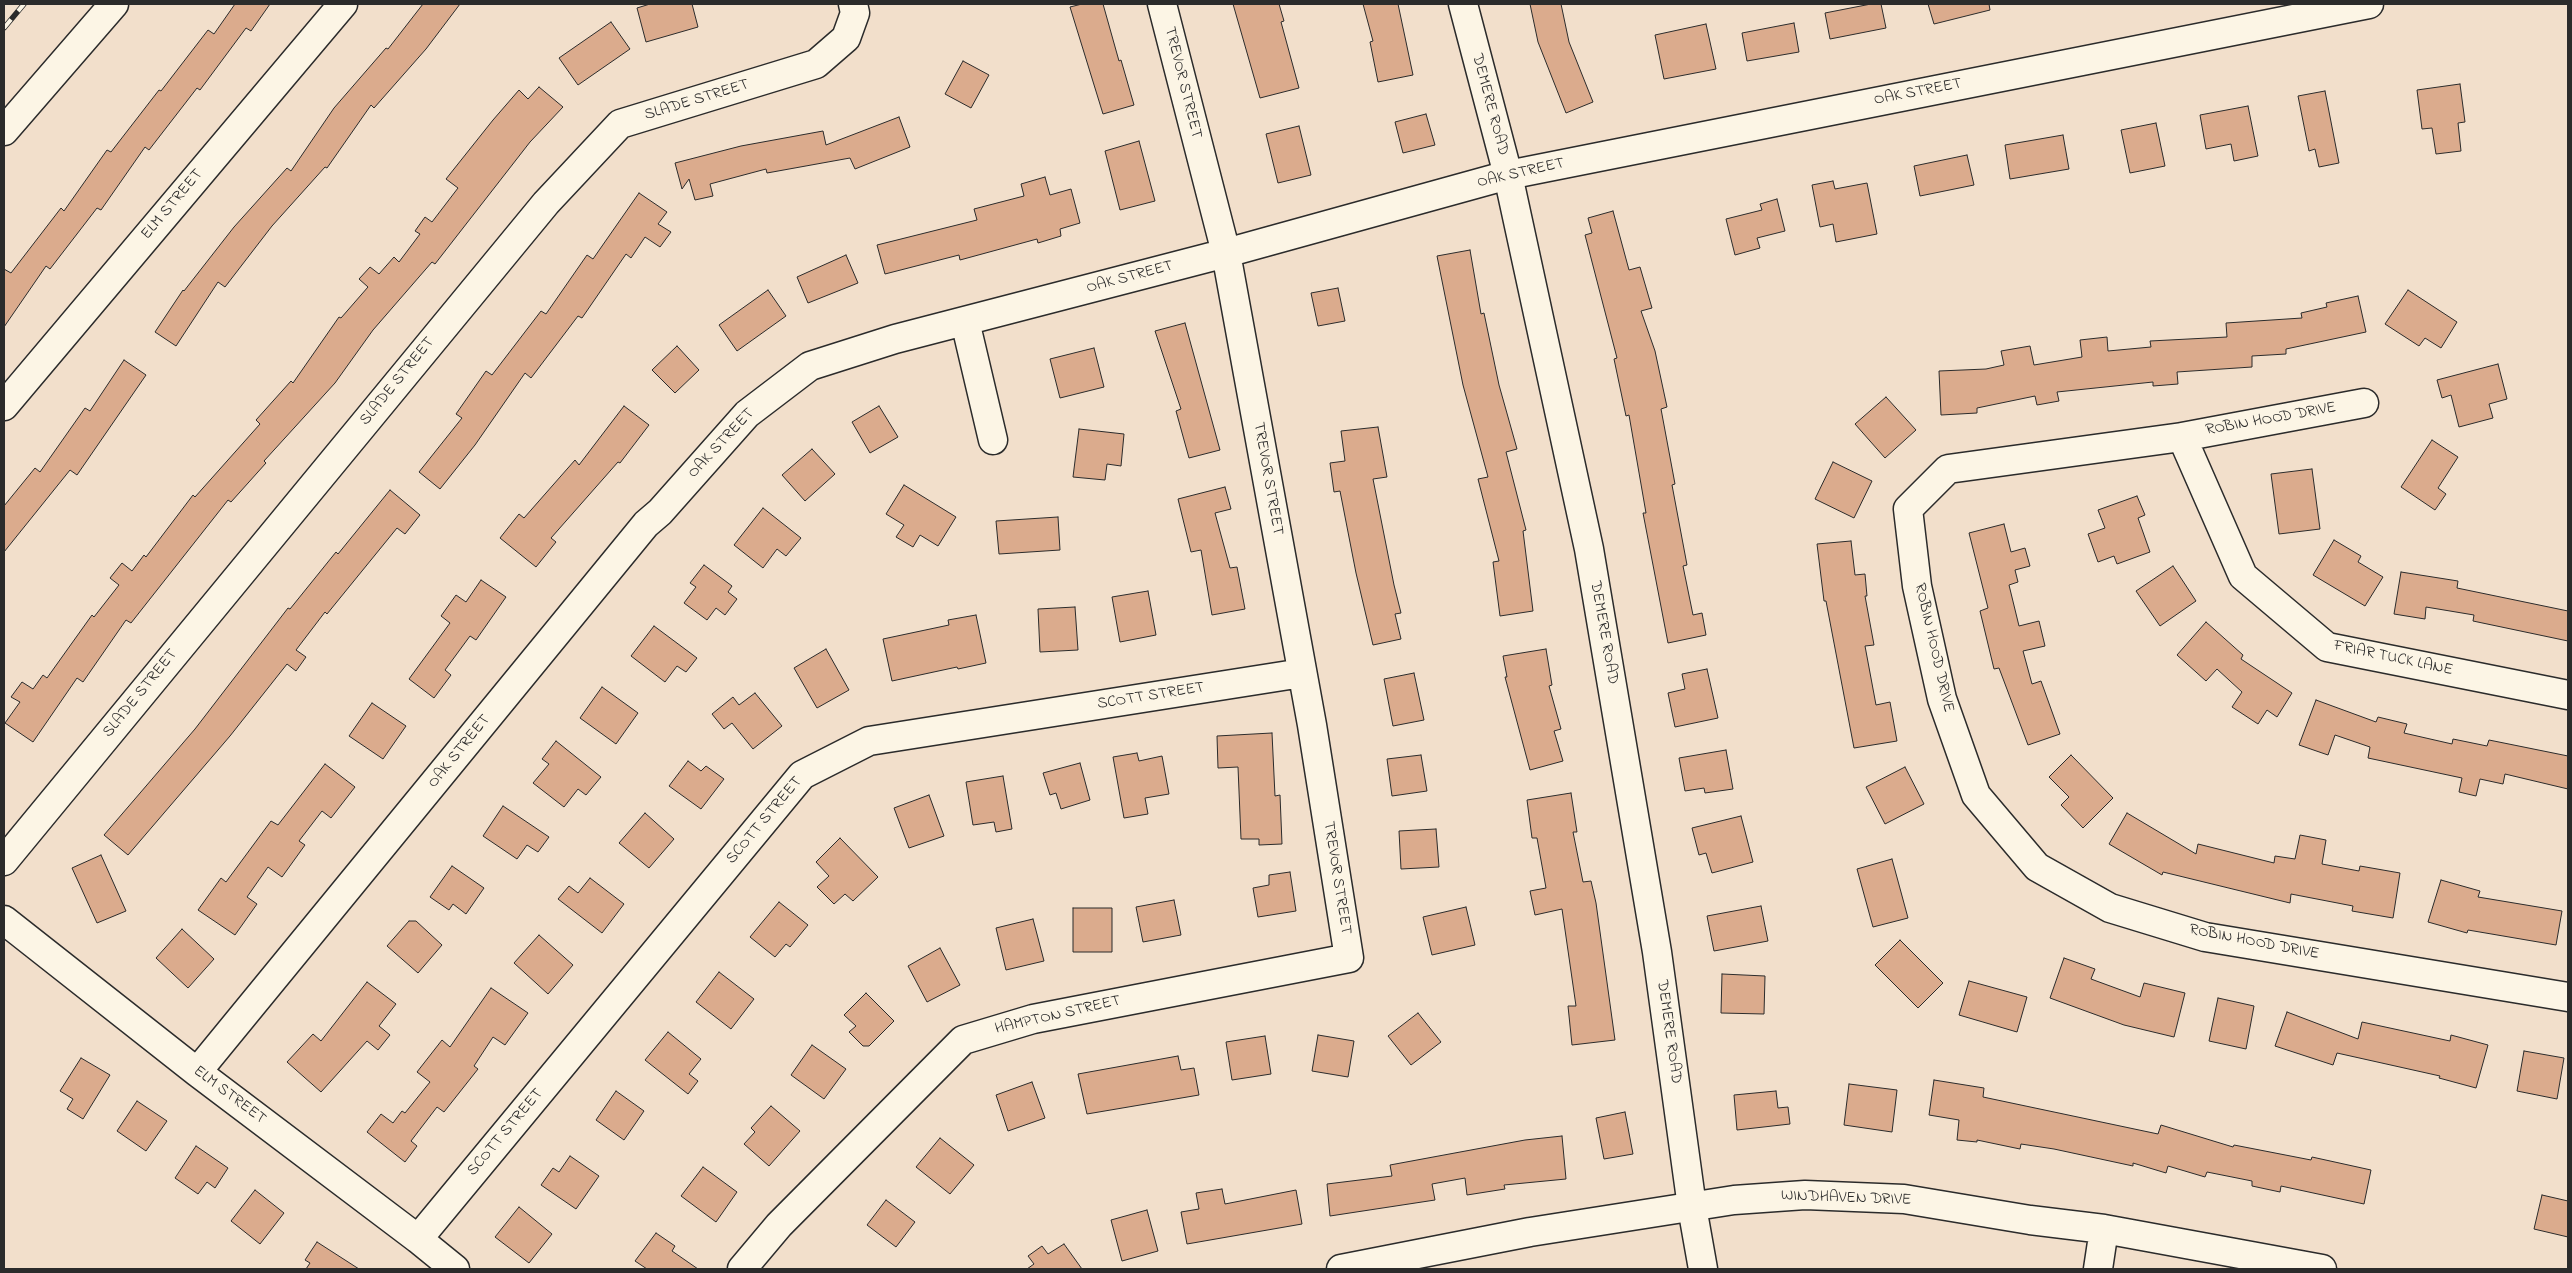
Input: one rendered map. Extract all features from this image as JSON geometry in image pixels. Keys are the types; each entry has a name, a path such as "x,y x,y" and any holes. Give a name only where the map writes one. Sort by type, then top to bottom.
{"street":[{"path":"4,132 114,4"},
{"name":"ELM STREET","path":"4,406 342,4"},
{"name":"SLADE STREET","path":"4,861 546,203 620,124 816,64 846,38 855,13 853,4"},
{"name":"TREVOR STREET","path":"1162,4 1226,253 1302,673 1349,958"},
{"name":"DEMERE ROAD","path":"1463,4 1508,175 1590,549 1657,952 1692,1207 1703,1269"},
{"name":"OAK STREET","path":"197,1072 646,524 660,512 747,414 810,366 895,339 1226,253 1508,175 2369,4"},
{"path":"965,321 994,440"},
{"name":"ROBIN HOOD DRIVE","path":"2364,404 2182,437 1948,469 1908,509 1917,586 1942,699 1976,796 2037,867 2110,908 2205,937 2568,997"},
{"name":"FRIAR TUCK LANE","path":"2182,437 2243,576 2328,647 2568,695"},
{"name":"SCOTT STREET","path":"418,1239 802,775 869,741 1302,673"},
{"name":"ELM STREET","path":"4,920 197,1072 455,1269"},
{"name":"HAMPTON STREET","path":"742,1269 779,1225 963,1040 1032,1019 1349,958"},
{"name":"WINDHAVEN DRIVE","path":"1340,1269 1380,1266 1530,1232 1734,1200 1805,1195 1904,1199 2030,1220 2104,1228 2322,1269"},
{"path":"2098,1269 2104,1228"}],"building":[{"path":"235,4 270,4 251,31 246,28 200,90 197,88 149,150 145,147 101,210 97,208 50,269 46,266 4,327 4,269 11,273 61,208 64,211 107,150 111,152 208,30 214,34"},
{"path":"423,4 460,4 426,49 374,108 371,105 327,168 325,167 272,226 225,287 218,282 176,346 155,332 183,290 234,227 287,168 291,171 334,108 386,48 388,49"},
{"path":"650,4 692,4 698,27 646,42 637,8"},
{"path":"1082,4 1103,4 1134,105 1103,114 1070,7"},
{"path":"1233,4 1279,4 1284,21 1281,22 1299,88 1260,98"},
{"path":"1363,4 1398,4 1413,75 1378,82 1370,42 1373,41"},
{"path":"1530,4 1561,4 1569,42 1593,102 1566,113 1538,42"},
{"path":"1871,4 1881,4 1886,28 1830,39 1825,13"},
{"path":"1928,4 1989,4 1990,10 1934,24"},
{"path":"611,22 630,49 578,85 559,58"},
{"path":"1794,23 1799,52 1747,61 1742,33"},
{"path":"1706,24 1716,69 1664,79 1655,35"},
{"path":"963,61 989,75 971,108 945,94"},
{"path":"2460,84 2465,122 2458,123 2461,151 2436,154 2432,128 2422,129 2417,90"},
{"path":"539,87 563,107 530,142 435,264 432,262 373,330 335,383 264,461 266,463 231,502 228,500 131,623 126,620 83,682 77,678 33,742 5,723 20,702 11,697 22,682 33,689 43,675 47,678 92,615 94,617 119,585 110,578 122,563 132,571 144,555 146,557 193,495 195,497 260,424 256,420 291,381 293,383 339,317 341,318 368,287 359,279 370,267 379,274 394,257 399,262 420,234 415,231 425,217 432,222 458,188 446,179 493,120 519,90 528,99"},
{"path":"2325,91 2339,163 2319,167 2315,149 2309,151 2298,96"},
{"path":"2248,106 2258,156 2234,161 2231,144 2206,149 2200,115"},
{"path":"1426,114 1435,145 1403,153 1395,122"},
{"path":"899,117 910,147 855,169 850,158 767,173 766,169 710,184 713,196 695,200 689,179 682,189 675,163 741,146 823,131 826,145"},
{"path":"2156,123 2165,166 2130,173 2121,130"},
{"path":"1299,126 1311,175 1278,183 1266,134"},
{"path":"2063,135 2069,169 2010,179 2005,145"},
{"path":"1139,141 1155,201 1120,210 1105,151"},
{"path":"1967,155 1974,185 1920,196 1914,166"},
{"path":"1045,177 1050,195 1071,189 1080,223 1060,229 1061,236 1038,243 1037,239 960,260 959,255 885,274 877,245 977,220 974,209 1024,196 1021,184"},
{"path":"1833,181 1835,189 1867,183 1877,234 1836,242 1833,224 1820,227 1812,185"},
{"path":"639,193 667,212 658,224 671,232 660,247 645,237 631,258 626,254 582,318 578,316 531,378 525,373 475,445 440,489 419,472 462,418 456,414 486,371 492,375 541,311 546,314 587,255 593,259"},
{"path":"1777,199 1785,231 1757,238 1760,248 1735,255 1726,219 1762,210 1760,204"},
{"path":"1613,211 1629,270 1640,267 1652,308 1641,311 1655,351 1667,407 1661,409 1675,484 1672,485 1687,565 1683,566 1693,615 1702,613 1706,635 1668,643 1643,513 1646,513 1629,415 1626,416 1614,359 1617,358 1585,235 1592,233 1588,218"},
{"path":"1470,250 1481,314 1484,313 1499,385 1517,449 1506,452 1526,530 1523,531 1533,611 1500,616 1493,562 1499,561 1478,479 1488,477 1463,385 1437,256"},
{"path":"846,255 858,283 808,303 797,277"},
{"path":"1338,288 1345,321 1318,326 1311,293"},
{"path":"768,290 786,316 737,351 719,325"},
{"path":"2408,290 2457,322 2441,348 2425,338 2419,346 2385,324"},
{"path":"2358,296 2366,332 2286,349 2286,354 2252,356 2252,367 2177,372 2178,384 2153,386 2153,382 2057,392 2059,401 2037,405 2035,396 1977,408 1977,413 1941,415 1939,371 1986,369 2004,365 2001,351 2030,346 2034,365 2082,357 2080,340 2107,337 2108,351 2151,347 2150,341 2227,337 2226,323 2302,318 2301,313 2327,307 2326,303"},
{"path":"1185,323 1220,450 1189,458 1176,411 1181,409 1155,331"},
{"path":"677,346 699,370 675,393 652,370"},
{"path":"1094,348 1104,387 1060,398 1050,359"},
{"path":"124,360 146,375 77,475 70,470 4,552 4,506 35,468 40,472 85,408 90,411"},
{"path":"2498,364 2507,399 2489,404 2493,418 2459,427 2451,395 2442,398 2437,380"},
{"path":"1886,397 1916,430 1885,458 1855,424"},
{"path":"624,406 649,425 620,463 618,462 551,538 556,542 536,567 500,538 519,514 524,518 575,460 579,465"},
{"path":"879,406 898,437 870,453 852,422"},
{"path":"1378,427 1387,477 1373,479 1401,613 1395,614 1401,639 1373,645 1356,573 1340,491 1334,492 1330,463 1345,461 1341,431"},
{"path":"1079,429 1124,434 1121,466 1107,464 1105,480 1073,477"},
{"path":"2432,440 2458,457 2438,488 2446,494 2435,510 2401,487"},
{"path":"812,449 835,474 805,501 782,475"},
{"path":"1833,462 1872,481 1854,518 1815,499"},
{"path":"2312,469 2320,529 2279,534 2271,474"},
{"path":"904,485 956,517 938,546 920,535 913,547 896,537 904,525 886,514"},
{"path":"1225,487 1231,509 1215,513 1230,568 1237,567 1245,609 1212,615 1201,550 1191,552 1178,499"},
{"path":"390,490 420,515 405,534 397,528 327,614 325,612 296,650 306,657 296,671 287,664 230,736 128,855 104,835 195,729 288,608 290,609 336,552 338,554"},
{"path":"2137,496 2145,515 2138,518 2150,552 2117,564 2114,556 2098,562 2088,534 2105,528 2098,510"},
{"path":"763,508 801,538 786,556 777,549 763,568 734,545"},
{"path":"1058,517 1060,550 999,554 996,521"},
{"path":"2004,524 2011,552 2025,548 2030,566 2015,570 2018,582 2009,585 2019,626 2039,621 2045,646 2023,651 2032,684 2041,681 2060,734 2028,745 1999,668 1994,669 1980,611 1988,608 1969,533"},
{"path":"2334,540 2361,556 2358,562 2383,577 2365,606 2313,575"},
{"path":"1851,541 1855,575 1865,574 1867,596 1865,596 1874,645 1865,646 1876,705 1890,702 1897,741 1854,748 1826,601 1824,601 1817,544"},
{"path":"704,565 732,586 728,592 737,599 725,615 716,608 707,620 684,603 696,587 690,583"},
{"path":"2173,566 2196,601 2160,626 2136,591"},
{"path":"2401,572 2458,581 2457,588 2568,611 2568,641 2473,621 2474,615 2426,607 2425,619 2394,614"},
{"path":"481,580 506,597 476,640 470,636 445,670 451,675 434,698 409,679 450,623 441,616 456,595 466,602"},
{"path":"1148,591 1156,635 1120,642 1112,597"},
{"path":"1075,607 1078,650 1040,652 1038,609"},
{"path":"976,615 986,663 958,669 957,667 892,681 883,639 949,625 948,620"},
{"path":"2206,622 2243,655 2241,659 2292,693 2277,717 2267,710 2258,724 2232,707 2242,692 2217,669 2206,681 2177,655"},
{"path":"654,626 697,658 686,672 677,666 665,682 631,656"},
{"path":"826,649 849,690 817,708 794,668"},
{"path":"1546,649 1552,685 1549,686 1561,729 1554,731 1563,761 1530,770 1505,677 1507,677 1503,656"},
{"path":"1707,669 1718,718 1675,727 1668,693 1685,689 1682,674"},
{"path":"1414,673 1424,720 1393,726 1384,679"},
{"path":"602,687 638,713 616,744 580,718"},
{"path":"755,693 782,726 753,749 732,723 724,729 712,714 733,697 739,705"},
{"path":"2316,700 2376,722 2378,717 2407,724 2404,733 2452,744 2453,739 2487,746 2489,740 2568,756 2568,789 2505,774 2503,784 2480,779 2476,796 2459,792 2462,778 2368,758 2370,747 2335,735 2328,755 2299,745"},
{"path":"372,703 406,726 383,759 349,736"},
{"path":"1272,733 1275,796 1280,795 1282,844 1259,845 1259,839 1241,839 1238,767 1218,768 1217,736"},
{"path":"556,741 601,777 586,795 578,789 564,807 533,783 549,764 542,759"},
{"path":"1726,750 1733,789 1705,793 1704,788 1685,791 1679,758"},
{"path":"1137,753 1139,761 1162,756 1169,794 1145,798 1148,814 1124,818 1113,757"},
{"path":"1421,755 1427,791 1392,796 1387,759"},
{"path":"2071,755 2113,798 2083,828 2061,805 2069,797 2049,777"},
{"path":"688,761 701,771 706,766 724,779 701,809 669,786"},
{"path":"1080,763 1090,800 1061,809 1056,793 1050,795 1043,773"},
{"path":"325,764 355,787 331,818 322,811 299,841 305,845 282,877 268,867 247,897 257,904 235,935 198,910 221,878 226,882 271,821 278,825"},
{"path":"1905,767 1924,804 1885,824 1866,787"},
{"path":"1003,776 1012,829 996,832 994,822 973,825 966,782"},
{"path":"1571,793 1577,832 1573,832 1583,882 1591,881 1596,903 1615,1040 1572,1045 1568,1006 1576,1006 1562,909 1535,915 1530,891 1546,888 1537,838 1532,838 1527,800"},
{"path":"929,795 944,836 909,848 894,808"},
{"path":"503,806 549,837 538,852 527,845 517,859 483,836"},
{"path":"645,813 674,839 649,868 619,843"},
{"path":"2127,813 2196,854 2198,844 2274,863 2275,856 2295,859 2300,835 2326,840 2322,864 2359,871 2360,866 2400,873 2393,918 2352,911 2353,906 2291,894 2290,903 2163,872 2162,875 2109,844"},
{"path":"1741,816 1753,862 1712,873 1706,853 1699,855 1692,828"},
{"path":"1436,829 1439,867 1401,869 1399,831"},
{"path":"840,838 878,877 853,901 845,894 834,904 817,887 829,876 816,862"},
{"path":"101,855 126,911 97,923 72,868"},
{"path":"1892,859 1908,918 1873,927 1857,869"},
{"path":"452,866 484,888 466,914 453,904 449,910 430,897"},
{"path":"1290,872 1296,911 1258,917 1253,888 1269,885 1269,875"},
{"path":"590,878 624,904 602,933 558,899 569,886 578,893"},
{"path":"2441,880 2480,891 2478,897 2562,911 2556,945 2468,930 2467,933 2428,922"},
{"path":"1174,900 1181,935 1143,942 1136,907"},
{"path":"779,902 808,925 790,947 786,944 775,957 750,937"},
{"path":"1761,906 1768,941 1714,951 1707,916"},
{"path":"1466,907 1475,945 1432,955 1423,917"},
{"path":"1073,908 1112,908 1112,952 1073,952"},
{"path":"1033,919 1044,961 1006,970 996,928"},
{"path":"409,921 416,921 442,945 418,973 387,946"},
{"path":"182,929 214,959 188,988 156,958"},
{"path":"539,935 573,965 548,994 514,963"},
{"path":"1900,940 1943,983 1918,1008 1875,965"},
{"path":"940,948 960,985 927,1002 908,966"},
{"path":"2064,958 2095,969 2091,979 2140,997 2144,983 2185,993 2174,1037 2124,1025 2050,998"},
{"path":"719,972 754,999 731,1029 696,1002"},
{"path":"1722,974 1765,976 1764,1014 1721,1013"},
{"path":"1969,981 2027,997 2017,1032 1959,1015"},
{"path":"367,982 396,1004 379,1026 390,1035 378,1050 367,1041 321,1092 287,1062 313,1034 321,1041"},
{"path":"491,988 528,1013 505,1045 493,1037 474,1066 478,1069 444,1112 437,1107 411,1141 417,1146 405,1162 367,1132 381,1114 393,1123 402,1111 405,1113 430,1082 417,1072 442,1040 450,1047"},
{"path":"866,993 894,1021 869,1046 863,1046 849,1032 856,1026 844,1015"},
{"path":"2218,998 2254,1006 2246,1049 2209,1041"},
{"path":"2287,1012 2358,1039 2362,1022 2450,1041 2451,1035 2488,1045 2476,1088 2439,1078 2440,1076 2337,1053 2333,1065 2275,1046"},
{"path":"1418,1013 1441,1042 1411,1065 1388,1036"},
{"path":"668,1032 701,1059 689,1074 698,1081 688,1094 645,1060"},
{"path":"1318,1035 1354,1041 1348,1077 1312,1071"},
{"path":"1265,1036 1271,1074 1232,1080 1226,1042"},
{"path":"812,1045 846,1069 824,1099 791,1075"},
{"path":"2524,1051 2564,1058 2557,1099 2517,1091"},
{"path":"1178,1056 1181,1070 1194,1068 1199,1095 1087,1114 1078,1074"},
{"path":"81,1058 110,1075 83,1119 67,1109 73,1099 60,1091"},
{"path":"1934,1080 1984,1088 1983,1097 2158,1134 2161,1125 2233,1147 2234,1145 2311,1160 2312,1157 2371,1170 2364,1204 2281,1186 2280,1192 2252,1186 2252,1181 2207,1172 2205,1177 2168,1166 2166,1173 2133,1163 2133,1166 2054,1149 2021,1144 2020,1149 1977,1140 1977,1142 1957,1140 1959,1120 1929,1115"},
{"path":"1032,1082 1045,1118 1008,1131 996,1095"},
{"path":"1849,1084 1897,1090 1892,1132 1844,1125"},
{"path":"616,1091 644,1111 624,1140 596,1120"},
{"path":"1776,1091 1778,1108 1788,1107 1790,1124 1737,1130 1734,1095"},
{"path":"137,1101 167,1121 146,1151 117,1131"},
{"path":"771,1106 800,1131 769,1166 744,1144 755,1132 751,1128"},
{"path":"1625,1112 1633,1154 1604,1159 1596,1118"},
{"path":"1562,1136 1566,1179 1504,1185 1505,1189 1467,1195 1465,1178 1432,1184 1435,1200 1330,1216 1327,1184 1392,1176 1390,1165 1525,1140"},
{"path":"940,1138 974,1165 950,1194 916,1167"},
{"path":"196,1146 228,1168 215,1188 207,1182 198,1194 175,1178"},
{"path":"570,1156 599,1176 576,1209 541,1185 553,1168 559,1172"},
{"path":"703,1167 737,1192 716,1222 681,1196"},
{"path":"1222,1189 1225,1204 1296,1190 1302,1224 1187,1244 1181,1212 1199,1209 1196,1193"},
{"path":"255,1190 284,1213 260,1244 231,1221"},
{"path":"2542,1195 2568,1201 2568,1237 2534,1229"},
{"path":"886,1200 915,1222 896,1247 867,1225"},
{"path":"519,1207 552,1234 529,1263 495,1237"},
{"path":"1147,1210 1158,1251 1122,1261 1111,1220"},
{"path":"656,1233 675,1246 672,1251 698,1269 647,1269 635,1261"},
{"path":"317,1242 359,1269 306,1269 310,1263 305,1260"},
{"path":"1064,1244 1082,1269 1027,1269 1034,1264 1028,1256 1042,1246 1048,1254"}],"railway":[{"path":"4,28 24,4"}]}
